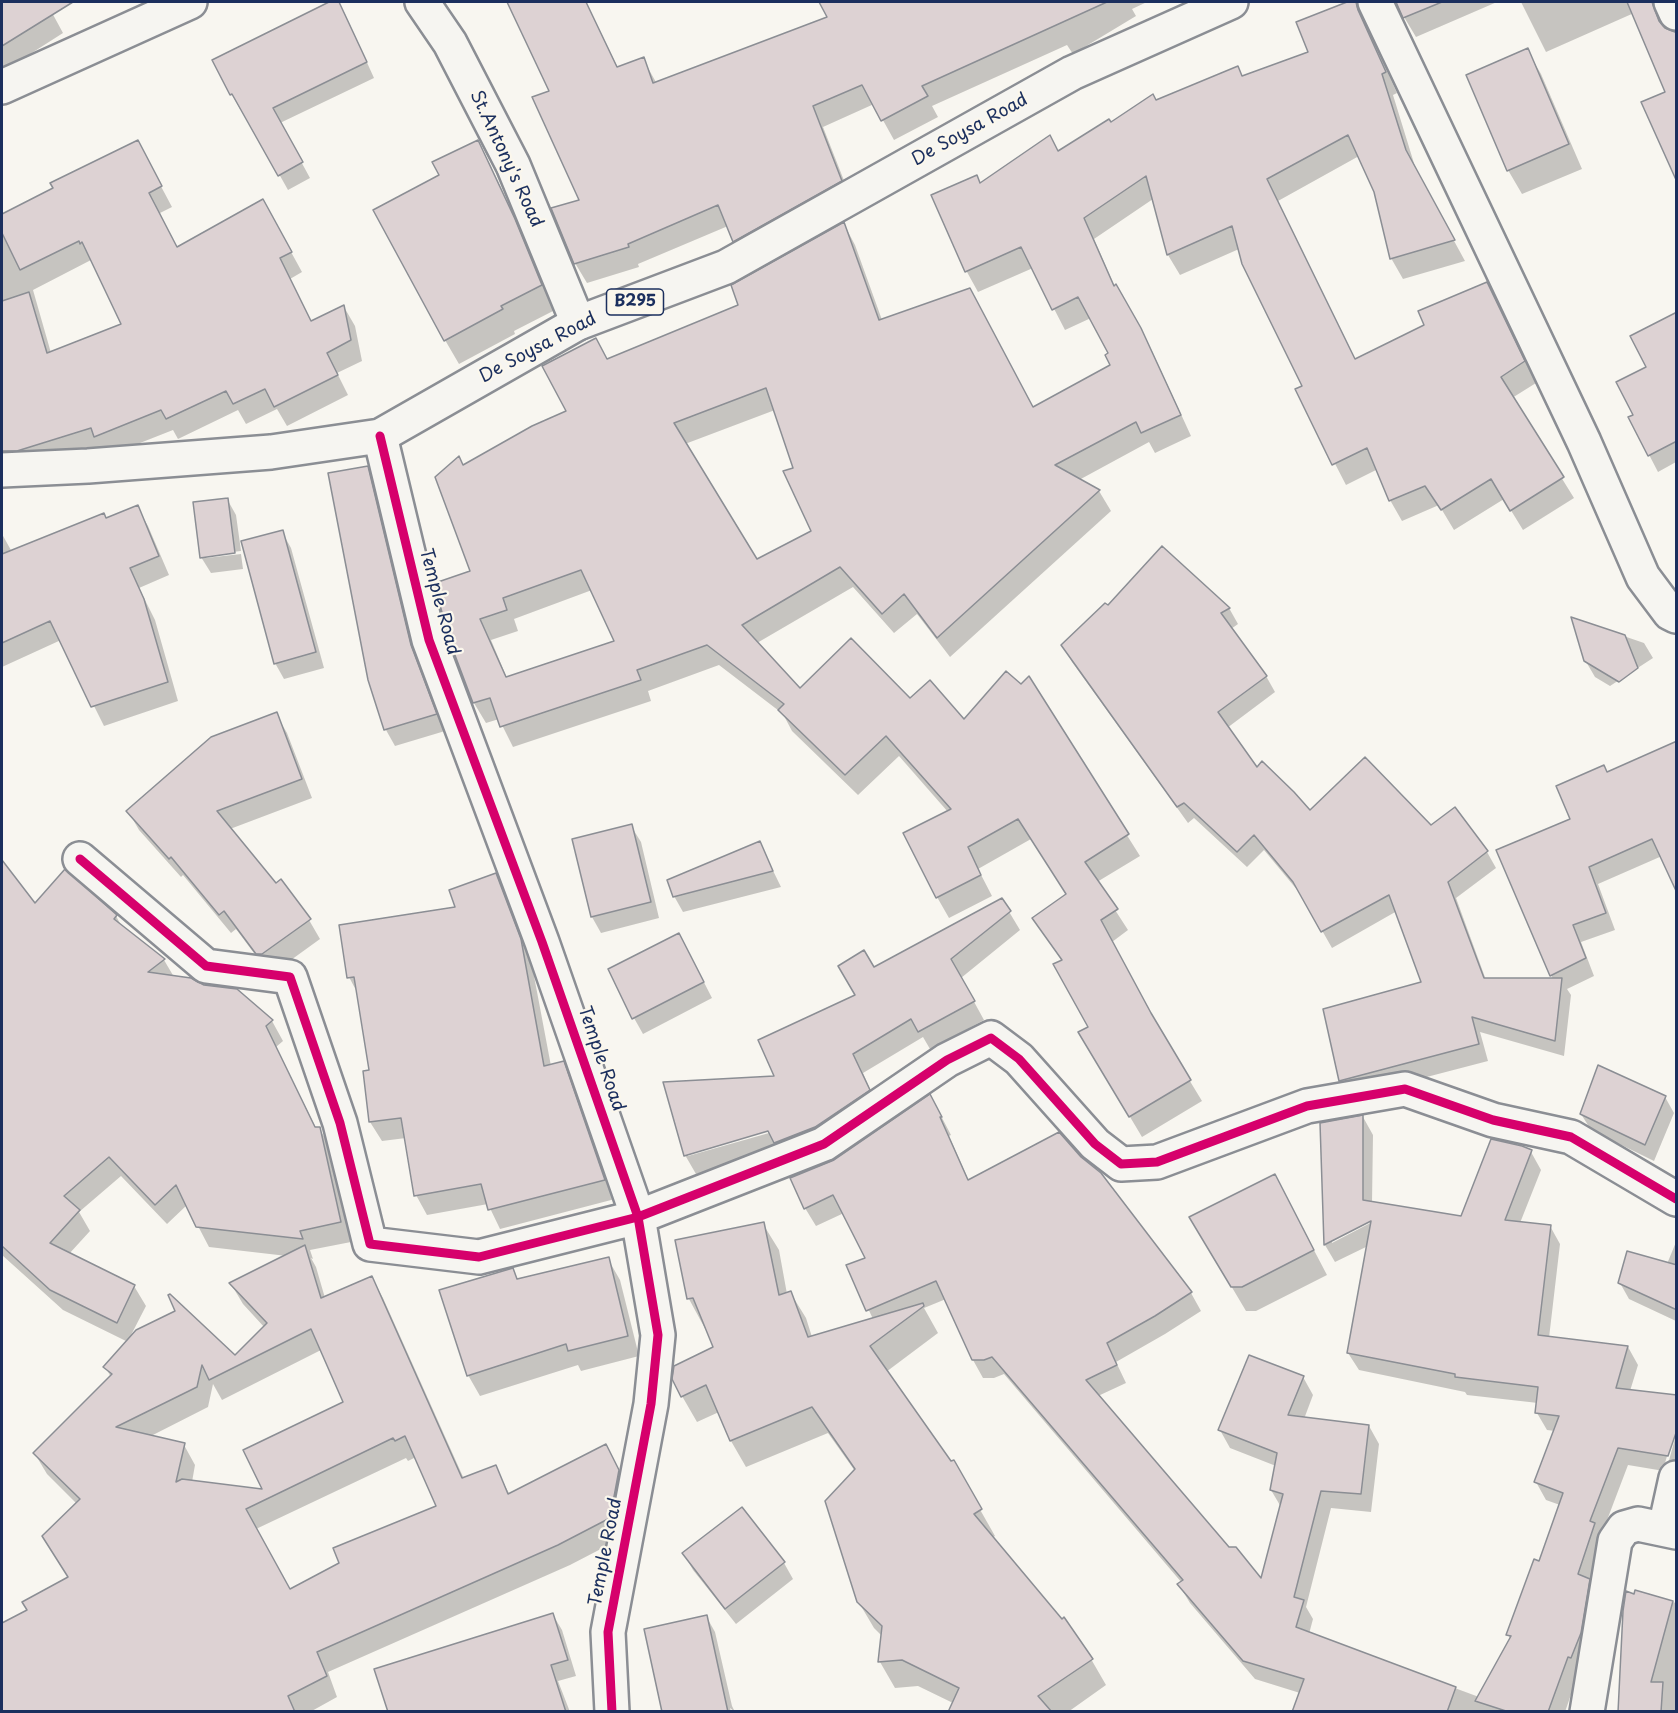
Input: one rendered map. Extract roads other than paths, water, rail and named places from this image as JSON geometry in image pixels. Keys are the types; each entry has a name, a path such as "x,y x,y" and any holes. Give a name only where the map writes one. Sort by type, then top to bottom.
{"street":[{"path":"2,87 190,2"},
{"name":"St.Antony's Road","path":"422,2 450,43 513,165 578,323"},
{"name":"De Soysa Road","path":"2,470 271,452 380,436 578,323 726,267 1072,73 1231,2"},
{"path":"1375,2 1584,442 1643,577 1670,613 1677,616"},
{"path":"1671,2 1677,13"},
{"name":"Temple Road","path":"380,436 429,640 542,942 638,1217 658,1335 651,1404 608,1632 612,1712"},
{"path":"81,859 206,966 290,977 340,1123 370,1244 479,1257 638,1217 824,1144 947,1060 991,1038 1019,1059 1095,1144 1121,1164 1157,1162 1307,1106 1405,1089 1493,1120 1571,1137 1677,1199"},
{"path":"1587,1712 1615,1541 1624,1528 1638,1524 1671,1530 1677,1478"}]}
